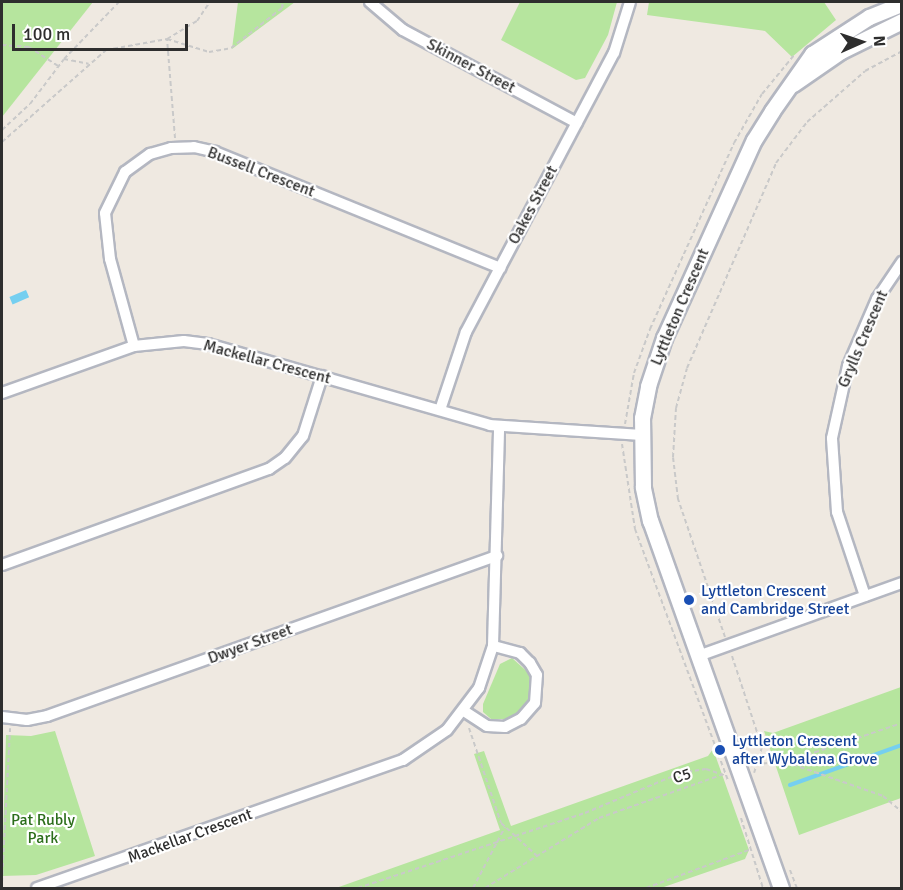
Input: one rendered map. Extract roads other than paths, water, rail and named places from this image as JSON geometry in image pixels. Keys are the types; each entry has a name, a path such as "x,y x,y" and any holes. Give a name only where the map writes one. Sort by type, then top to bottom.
{"street":[{"name":"Skinner Street","path":"370,2 403,30 577,123"},
{"name":"Oakes Street","path":"440,410 457,352 614,53 630,2"},
{"name":"Lyttleton Crescent","path":"781,888 751,804 748,783 738,769 650,521 643,487 641,435 648,386 664,338 754,140 793,84 802,65 839,34 902,4"},
{"name":"Lyttleton Crescent","path":"793,84 841,51 902,21"},
{"name":"Bussell Crescent","path":"134,346 110,259 105,213 125,172 150,154 175,147 215,152 500,268"},
{"name":"Grylls Crescent","path":"865,596 837,512 832,438 848,366 878,299 902,262"},
{"name":"Mackellar Crescent","path":"2,393 134,346 184,341 208,344 499,427 641,435"},
{"path":"2,565 268,469 285,458 303,436 322,376"},
{"name":"Mackellar Crescent","path":"37,888 403,760 437,739 464,711 487,671 493,646 499,427"},
{"name":"Dwyer Street","path":"6,718 47,716 497,556"},
{"path":"698,656 902,583"},
{"path":"464,711 486,726 505,727 521,719 536,703 537,675 530,663 520,653 493,646"}],"water":[{"path":"26,290 29,297 13,304 9,297"}],"waterway":[{"path":"790,785 902,745"}],"place":[{"name":"Lyttleton Crescent and Cambridge Street","path":"689,600"},
{"name":"Lyttleton Crescent after Wybalena Grove","path":"720,750"}],"park label":[{"name":"Pat Rubly Park","path":"43,829"}]}
